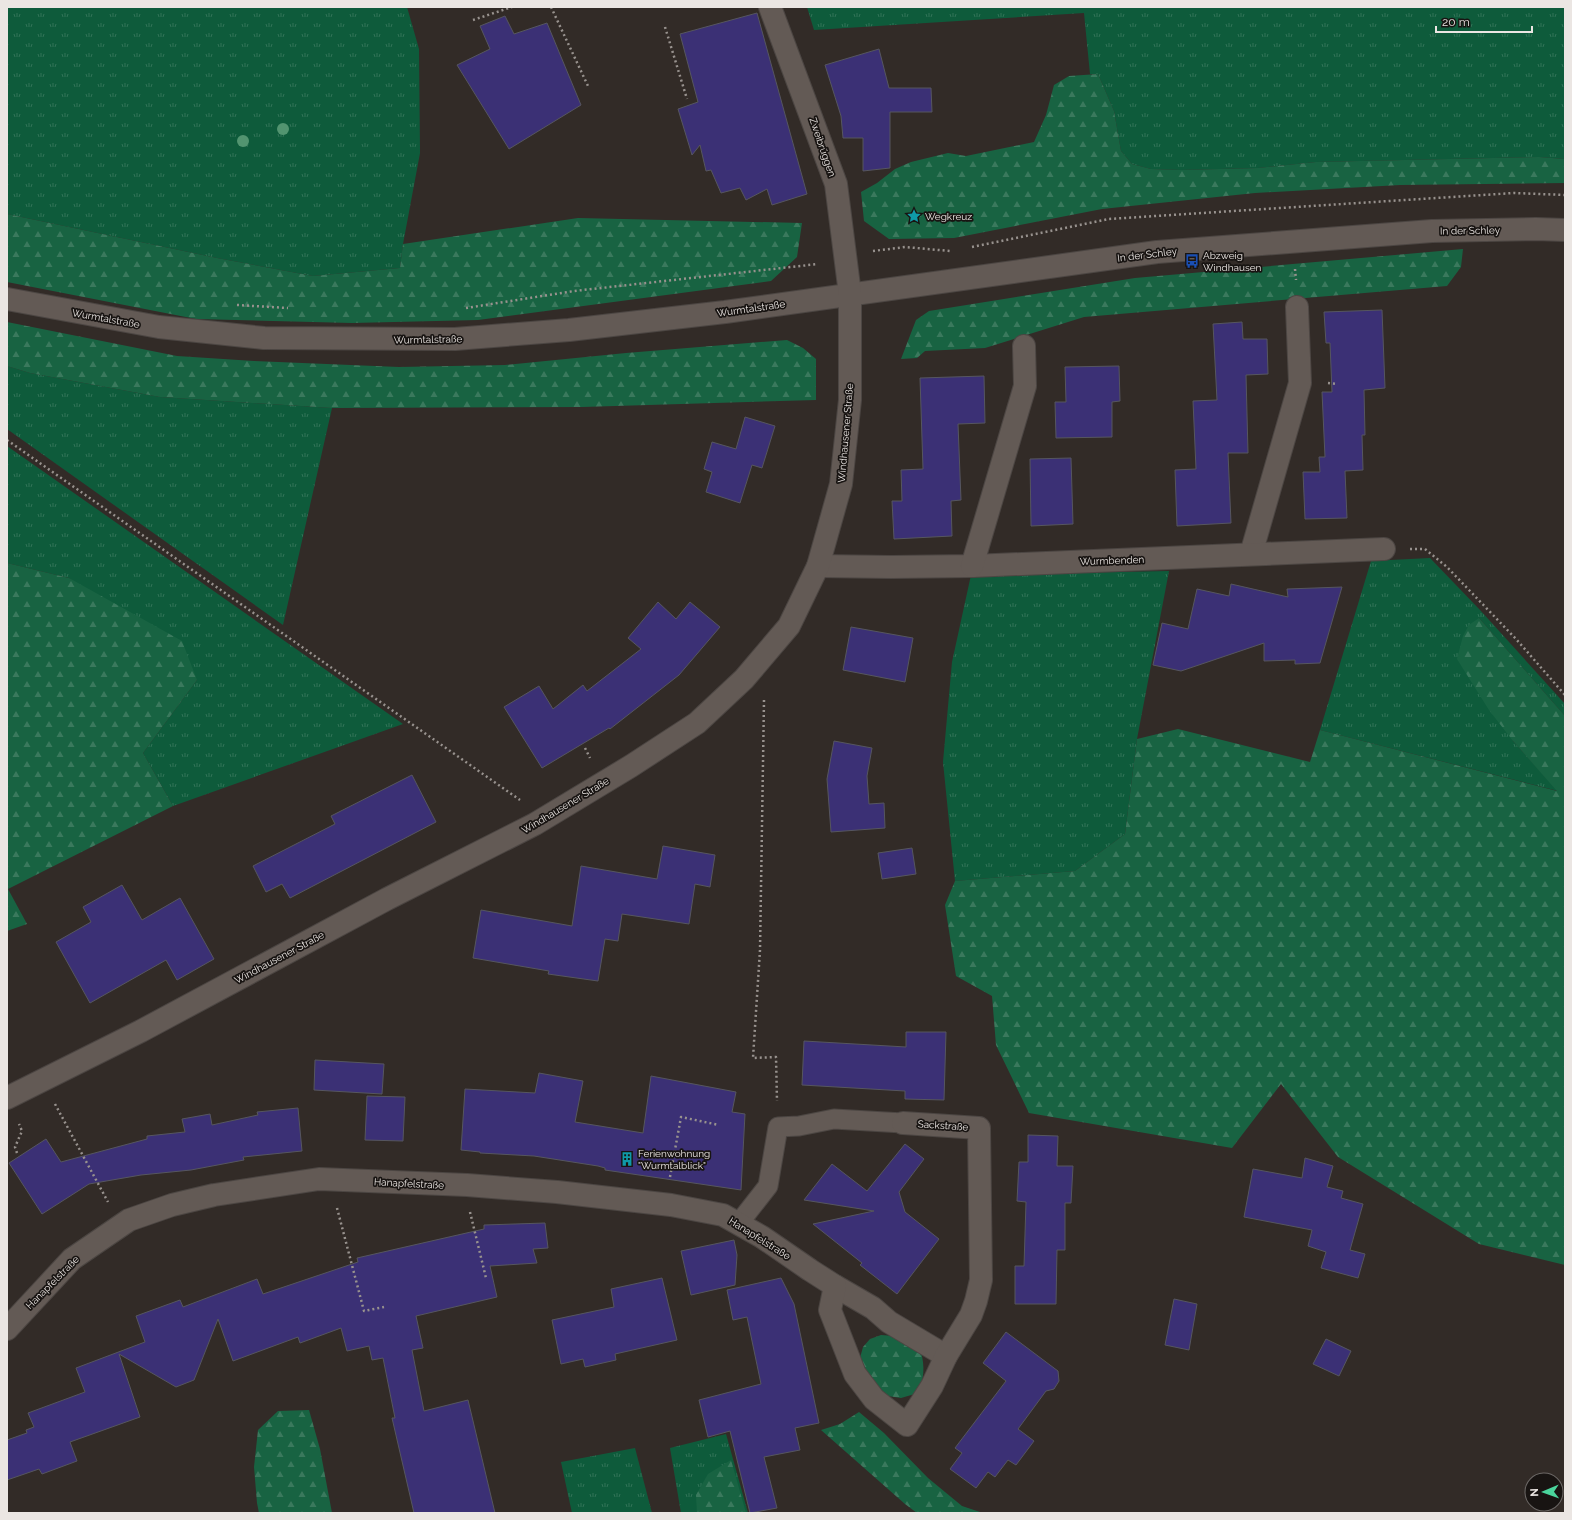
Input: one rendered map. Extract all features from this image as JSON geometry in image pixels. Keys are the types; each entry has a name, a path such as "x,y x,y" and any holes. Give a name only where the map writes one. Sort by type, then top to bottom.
{"street":[{"name":"Zweibrüggen","path":"770,7 836,184 850,294"},
{"name":"In der Schley","path":"850,294 1157,252 1432,231 1536,229 1565,230"},
{"name":"Wurmtalstraße","path":"7,299 159,327 264,338 455,339 570,330 702,315 850,294"},
{"name":"Windhausener Straße","path":"7,1098 161,1020 387,899 535,824 631,766 696,722 744,680 789,626 818,566 841,484 850,400 850,294"},
{"path":"1251,554 1300,383 1297,307"},
{"path":"972,566 1025,386 1024,346"},
{"name":"Wurmbenden","path":"818,566 972,566 1384,548"},
{"name":"Sackstraße","path":"903,1122 979,1128 981,1280 971,1315 946,1356"},
{"name":"Hanapfelstraße","path":"7,1329 72,1259 128,1220 172,1205 214,1195 319,1179 467,1185 557,1192 665,1205 723,1215 739,1223 835,1286 873,1308 889,1322 946,1356"},
{"path":"835,1286 830,1310 855,1374 874,1399 907,1425 932,1386 946,1356"}],"lane":[{"name":"Sackstraße","path":"739,1223 768,1186 778,1127 799,1126 834,1119 903,1122"}],"path":[{"path":"473,20 512,7"},
{"path":"551,7 588,86"},
{"path":"665,27 686,98"},
{"path":"969,248 1108,219 1514,193 1565,195"},
{"path":"1294,242 1297,307"},
{"path":"460,309 574,292 845,261 870,252 905,247 954,251"},
{"path":"236,305 289,308"},
{"path":"7,440 525,803 535,824"},
{"path":"1384,548 1425,549 1447,567 1511,634 1565,695"},
{"path":"744,680 764,694 760,950 753,1058 776,1057 776,1089"},
{"path":"665,1205 681,1117 719,1124"},
{"path":"67,1124 120,1225"},
{"path":"337,1180 336,1204 364,1311 384,1307"},
{"path":"467,1185 467,1203 486,1278"}],"green space":[{"path":"7,7 407,7 419,49 420,153 400,268 313,276 217,258 7,214"},
{"path":"807,7 1565,7 1565,159 1539,157 1316,162 1258,168 1181,170 1151,169 1132,164 1121,151 1114,111 1098,74 1090,74 1084,13 814,30"},
{"path":"1098,74 1114,111 1121,151 1132,164 1151,169 1181,170 1258,168 1316,162 1539,157 1565,159 1565,183 1400,185 1255,193 1102,209 954,238 889,239 864,221 861,192 877,183 895,169 911,162 948,153 966,156 1034,142 1046,115 1054,85 1069,76"},
{"path":"7,214 217,258 313,276 400,268 403,244 578,218 802,223 797,257 771,281 478,320 352,323 196,319 7,282"},
{"path":"1463,249 1461,267 1447,286 1084,317 985,348 925,351 917,358 901,359 916,320 929,311 1135,278"},
{"path":"7,322 177,356 399,367 505,365 626,353 787,340 803,348 816,359 816,400 582,407 332,408 160,397 30,373 7,366"},
{"path":"7,366 30,373 160,397 332,408 283,625 7,429"},
{"path":"7,446 403,724 173,806 143,753 197,680 69,578 7,563"},
{"path":"1430,558 1480,610 1565,704 1565,716 1479,618 1513,741 1558,791 1320,730 1371,561"},
{"path":"7,563 69,578 182,641 197,680 143,753 173,806 8,889 27,924 7,931"},
{"path":"1169,571 1137,739 1125,834 1075,871 955,881 943,762 952,662 971,575"},
{"path":"1479,618 1565,716 1565,1265 1479,1244 1338,1157 1281,1084 1232,1148 1029,1113 996,1045 992,996 956,976 945,905 955,881 1075,871 1125,834 1137,739 1178,729 1310,762 1320,730 1557,791 1513,741 1489,710 1457,659 1463,636 1469,625"},
{"path":"881,1335 894,1336 921,1352 923,1373 922,1383 918,1393 901,1398 888,1396 869,1382 860,1358 863,1347 870,1339"},
{"path":"309,1410 320,1449 332,1513 259,1513 254,1467 258,1430 278,1411"},
{"path":"859,1412 884,1433 928,1478 962,1506 983,1513 917,1513 905,1504 821,1430 840,1424"},
{"path":"726,1434 748,1513 681,1513 670,1448"},
{"path":"635,1448 652,1513 572,1513 561,1462"},
{"path":"731,1460 746,1513 697,1513 696,1495 708,1474"}],"building":[{"path":"757,13 807,194 772,205 767,189 746,200 740,188 721,193 711,170 706,171 700,145 692,155 678,109 698,102 680,34"},
{"path":"505,16 514,34 547,23 581,105 509,149 457,65 490,49 480,26"},
{"path":"879,49 889,88 931,88 932,112 890,112 890,168 863,171 863,138 843,138 841,116 825,65"},
{"path":"1382,310 1385,388 1364,390 1365,435 1362,435 1363,470 1345,471 1347,518 1305,519 1303,472 1320,472 1319,457 1325,457 1322,392 1332,392 1330,343 1326,343 1324,312"},
{"path":"1242,322 1243,339 1267,339 1268,374 1246,375 1248,453 1228,453 1231,523 1177,526 1175,470 1196,469 1193,401 1217,400 1213,324"},
{"path":"1119,366 1120,401 1112,402 1112,437 1056,438 1055,402 1066,402 1065,367"},
{"path":"984,376 985,423 958,424 961,500 951,501 952,536 894,539 892,501 902,501 901,470 923,469 920,378"},
{"path":"745,417 775,426 762,468 752,465 740,503 706,492 712,472 704,469 712,442 736,449"},
{"path":"1071,458 1073,524 1031,526 1030,459"},
{"path":"1231,584 1288,597 1287,589 1342,587 1320,663 1295,664 1295,660 1264,661 1264,643 1181,671 1153,665 1162,623 1188,629 1197,589 1229,596"},
{"path":"658,602 676,619 690,602 720,627 679,675 610,729 609,728 542,768 504,707 539,686 553,709 583,685 587,691 641,649 628,638"},
{"path":"851,627 913,638 905,682 843,670"},
{"path":"834,741 872,748 867,776 869,804 884,803 885,828 831,832 827,779"},
{"path":"412,775 436,822 290,898 282,884 266,892 253,866 335,824 331,816"},
{"path":"663,846 715,855 710,887 695,884 689,924 622,914 618,941 605,939 598,981 548,974 549,971 473,958 481,910 572,926 581,866 657,879"},
{"path":"912,848 916,874 882,879 878,853"},
{"path":"122,885 142,920 180,898 214,959 177,980 166,960 90,1003 56,942 91,922 83,907"},
{"path":"906,1032 946,1032 944,1100 905,1099 905,1091 802,1085 804,1041 906,1047"},
{"path":"315,1060 384,1064 382,1094 314,1090"},
{"path":"539,1073 583,1081 575,1122 643,1133 651,1076 736,1092 732,1112 745,1114 741,1190 605,1170 605,1168 598,1166 534,1156 480,1153 461,1150 465,1089 535,1093"},
{"path":"367,1096 405,1097 403,1141 365,1140"},
{"path":"298,1108 302,1151 243,1157 244,1160 191,1170 141,1175 89,1184 42,1214 9,1163 46,1139 61,1162 147,1139 147,1136 185,1132 182,1119 210,1114 212,1125 258,1115 257,1112"},
{"path":"1028,1135 1058,1136 1057,1166 1073,1166 1071,1203 1065,1203 1065,1250 1057,1250 1056,1304 1015,1304 1015,1266 1024,1266 1026,1202 1017,1201 1019,1162 1028,1162"},
{"path":"905,1144 924,1159 899,1192 905,1212 939,1239 897,1294 860,1265 862,1263 813,1224 874,1211 804,1200 832,1164 867,1191"},
{"path":"1305,1158 1333,1166 1327,1187 1343,1191 1341,1198 1363,1204 1350,1250 1365,1254 1358,1278 1321,1268 1326,1252 1308,1246 1312,1230 1244,1217 1253,1169 1302,1178"},
{"path":"545,1223 548,1248 533,1249 537,1263 490,1266 497,1297 416,1316 423,1348 412,1350 424,1411 468,1400 495,1513 414,1513 392,1418 395,1418 383,1358 372,1360 369,1346 347,1351 341,1328 300,1343 298,1337 233,1361 218,1319 194,1380 176,1387 119,1354 140,1417 70,1442 77,1461 42,1474 39,1469 7,1480 7,1440 27,1433 26,1430 34,1427 28,1413 85,1392 76,1368 145,1342 136,1316 180,1300 183,1307 257,1279 263,1294 358,1262 357,1258 484,1229 484,1225"},
{"path":"734,1240 737,1255 735,1285 691,1295 681,1251"},
{"path":"662,1278 677,1340 615,1354 616,1360 585,1367 583,1359 561,1364 552,1320 614,1307 611,1289"},
{"path":"781,1278 794,1304 819,1423 795,1428 800,1450 764,1457 777,1508 750,1513 730,1431 708,1437 699,1400 761,1384 747,1317 733,1320 727,1290"},
{"path":"1174,1299 1197,1304 1189,1350 1165,1345"},
{"path":"1006,1332 1058,1371 1059,1381 1054,1389 1046,1391 1018,1429 1034,1441 1016,1465 1008,1460 995,1477 988,1472 976,1488 950,1469 962,1453 955,1448 1006,1381 983,1363"},
{"path":"1326,1339 1351,1351 1339,1376 1313,1364"}],"place":[{"name":"Wegkreuz","path":"914,216"},
{"name":"Abzweig Windhausen","path":"1192,261"},
{"name":"Ferienwohnung \"Wurmtalblick\"","path":"627,1159"}]}
